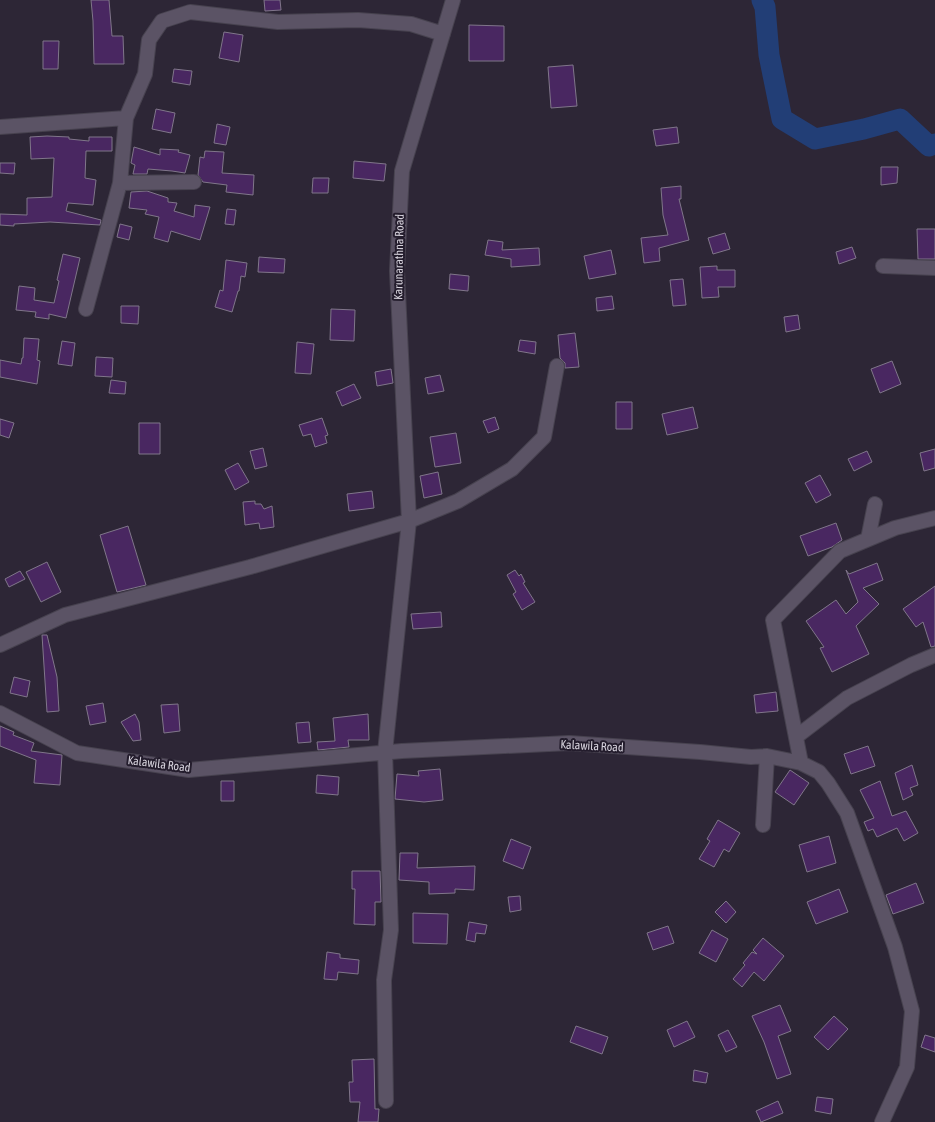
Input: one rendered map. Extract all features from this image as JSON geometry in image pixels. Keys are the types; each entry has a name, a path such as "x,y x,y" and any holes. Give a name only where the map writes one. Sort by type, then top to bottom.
{"street":[{"name":"Karunarathna Road","path":"386,1101 384,980 391,930 385,752 408,521 397,271 402,171 453,0"},
{"path":"86,309 120,183 126,118 145,74 149,40 162,21 190,12 278,22 358,20 411,24 443,34"},
{"path":"0,127 126,118"},
{"path":"120,183 194,182"},
{"path":"883,266 935,268"},
{"path":"0,645 66,615 250,567 408,521 458,501 512,469 544,437 557,366"},
{"path":"868,539 875,504"},
{"path":"801,763 773,620 840,550 895,528 935,518"},
{"path":"796,737 847,698 911,665 935,655"},
{"name":"Kalawila Road","path":"0,712 77,753 188,770 385,752 569,743 751,757 768,756 801,763 818,772 828,783 847,813 895,947 912,1011 907,1067 882,1122"},
{"path":"763,825 768,756"}],"building":[{"path":"91,0 109,0 112,36 123,36 124,64 94,64"},
{"path":"264,0 280,0 281,10 265,11"},
{"path":"469,25 504,26 504,61 469,61"},
{"path":"224,32 243,35 239,62 219,58"},
{"path":"43,41 59,41 58,69 43,69"},
{"path":"573,65 577,106 551,108 548,67"},
{"path":"174,69 192,71 190,85 172,82"},
{"path":"156,109 175,113 171,133 152,129"},
{"path":"217,124 230,127 226,145 214,143"},
{"path":"677,127 679,143 656,146 653,130"},
{"path":"30,137 69,137 69,139 89,141 89,137 112,137 112,151 86,151 85,178 96,180 93,205 68,203 66,211 101,220 100,225 50,222 14,224 14,226 0,225 0,214 27,215 27,198 52,197 54,158 31,159"},
{"path":"134,147 160,155 160,149 179,150 178,152 190,155 185,173 148,169 147,174 133,174 135,165 131,163"},
{"path":"205,151 224,152 222,173 254,175 253,195 226,192 227,185 203,182 198,175 200,157 204,158"},
{"path":"354,161 386,164 384,181 353,178"},
{"path":"0,163 15,163 14,174 0,173"},
{"path":"881,167 898,167 897,183 881,185"},
{"path":"313,178 329,178 328,193 312,193"},
{"path":"681,186 681,199 679,199 689,240 659,248 660,261 644,263 641,238 668,235 663,215 661,188"},
{"path":"147,191 168,198 168,202 177,203 174,211 194,217 195,205 210,207 200,240 171,231 168,242 154,238 159,217 145,214 147,210 129,208 131,192"},
{"path":"227,209 236,210 234,225 225,224"},
{"path":"120,224 132,227 129,240 117,237"},
{"path":"917,229 935,229 935,259 918,259"},
{"path":"725,233 730,249 713,254 708,238"},
{"path":"488,240 503,242 502,250 539,248 540,265 511,267 511,259 485,255"},
{"path":"852,247 856,258 839,264 836,252"},
{"path":"611,250 616,274 589,279 584,256"},
{"path":"63,254 80,258 66,318 49,314 49,319 35,317 36,312 16,310 19,286 35,288 34,300 54,303"},
{"path":"259,257 285,259 284,273 258,272"},
{"path":"226,260 247,263 245,277 241,276 239,291 232,312 215,307 220,290 223,291"},
{"path":"717,266 717,270 735,270 735,287 718,287 719,297 702,298 700,267"},
{"path":"450,274 469,276 468,291 449,289"},
{"path":"683,279 686,305 673,306 670,280"},
{"path":"612,296 614,309 597,311 596,298"},
{"path":"121,306 139,306 138,324 121,323"},
{"path":"331,309 355,310 354,341 330,340"},
{"path":"798,315 800,329 786,332 784,317"},
{"path":"575,333 579,367 565,368 565,363 560,358 558,335"},
{"path":"24,338 39,339 37,360 40,361 37,384 0,377 0,360 21,364"},
{"path":"520,340 536,342 535,354 518,351"},
{"path":"62,341 75,343 72,366 58,364"},
{"path":"297,342 314,344 311,374 295,373"},
{"path":"96,357 113,358 112,377 95,376"},
{"path":"892,361 901,384 880,393 871,369"},
{"path":"391,369 393,383 377,386 375,372"},
{"path":"440,375 444,391 428,394 425,378"},
{"path":"111,380 126,382 125,394 109,393"},
{"path":"354,384 361,398 342,406 336,392"},
{"path":"616,402 632,402 632,429 616,429"},
{"path":"693,407 698,428 667,435 662,414"},
{"path":"495,417 499,429 488,433 483,421"},
{"path":"322,418 328,435 325,436 327,443 315,447 311,434 303,436 299,425"},
{"path":"0,419 14,423 9,438 0,435"},
{"path":"139,423 160,423 160,454 139,454"},
{"path":"456,433 461,463 435,467 430,437"},
{"path":"263,448 267,466 255,469 250,451"},
{"path":"935,449 935,468 924,471 920,453"},
{"path":"867,451 872,462 854,471 848,459"},
{"path":"238,463 249,482 235,490 225,470"},
{"path":"438,472 442,494 424,498 420,476"},
{"path":"820,475 831,495 816,503 805,483"},
{"path":"372,491 374,508 349,511 347,494"},
{"path":"255,501 255,504 261,504 264,509 272,506 274,527 260,529 259,523 245,525 243,502"},
{"path":"836,523 842,540 832,547 808,556 800,536"},
{"path":"128,526 146,585 117,592 100,535"},
{"path":"47,562 61,592 41,602 26,572"},
{"path":"877,563 883,580 863,588 879,604 856,626 869,654 832,672 820,648 824,647 806,621 836,600 846,614 858,602 846,570 849,574"},
{"path":"515,570 519,576 521,574 525,582 523,583 535,602 522,610 513,594 516,592 507,575"},
{"path":"20,571 25,579 9,587 5,579"},
{"path":"935,586 935,646 931,647 923,622 916,627 903,609"},
{"path":"441,612 442,627 413,629 411,614"},
{"path":"42,635 47,635 57,677 59,711 47,712"},
{"path":"14,677 30,681 27,697 10,693"},
{"path":"776,692 778,711 756,713 754,695"},
{"path":"103,703 106,722 90,725 86,706"},
{"path":"178,704 180,731 164,733 161,705"},
{"path":"135,714 139,722 141,740 133,741 121,722"},
{"path":"368,714 369,740 348,740 349,747 318,750 317,742 335,741 333,718"},
{"path":"309,722 311,742 298,743 296,723"},
{"path":"0,726 14,732 13,735 34,743 31,751 62,755 60,785 34,783 36,760 0,746"},
{"path":"868,746 875,766 851,774 844,754"},
{"path":"912,765 918,785 910,788 913,795 903,800 895,773"},
{"path":"440,769 443,800 424,802 395,799 397,774 419,776 418,771"},
{"path":"790,770 809,783 794,805 775,792"},
{"path":"317,775 339,777 338,795 316,793"},
{"path":"221,781 234,781 234,801 221,801"},
{"path":"880,781 892,816 906,811 918,833 904,841 897,828 877,837 873,829 868,831 864,822 874,818 860,790"},
{"path":"718,820 740,833 729,852 724,849 714,867 699,859 710,841 707,839"},
{"path":"829,836 836,863 807,872 799,845"},
{"path":"511,839 531,847 523,869 503,861"},
{"path":"400,853 418,853 417,868 475,866 474,890 455,889 455,893 429,894 429,882 399,880"},
{"path":"352,871 380,871 381,902 375,902 375,925 354,924 355,889 352,889"},
{"path":"916,883 924,903 893,914 886,895"},
{"path":"839,889 848,912 816,924 807,902"},
{"path":"520,896 521,910 510,912 508,897"},
{"path":"726,901 736,912 726,923 715,912"},
{"path":"413,913 448,914 447,944 413,943"},
{"path":"469,922 487,925 485,934 476,933 475,942 466,940"},
{"path":"668,926 674,943 653,950 647,933"},
{"path":"712,930 728,939 716,962 699,953"},
{"path":"763,938 784,956 764,981 754,972 742,987 733,979 745,965 743,963 752,952 757,954 753,950"},
{"path":"327,952 340,954 340,958 359,960 358,974 338,972 337,980 324,979"},
{"path":"780,1005 791,1031 778,1036 791,1074 777,1079 764,1042 752,1016"},
{"path":"834,1016 848,1029 828,1050 814,1037"},
{"path":"687,1021 695,1037 674,1047 667,1030"},
{"path":"576,1026 608,1037 602,1054 570,1042"},
{"path":"728,1030 737,1047 726,1052 718,1035"},
{"path":"925,1035 935,1038 935,1052 921,1047"},
{"path":"374,1059 375,1109 379,1109 378,1122 358,1122 360,1102 350,1102 349,1082 353,1082 352,1060"},
{"path":"694,1070 708,1073 706,1083 693,1081"},
{"path":"817,1097 833,1099 831,1114 815,1111"},
{"path":"778,1101 783,1113 761,1122 756,1111"}],"waterway":[{"path":"762,0 765,7 769,55 782,119 815,139 900,119 929,146 935,144"}]}
